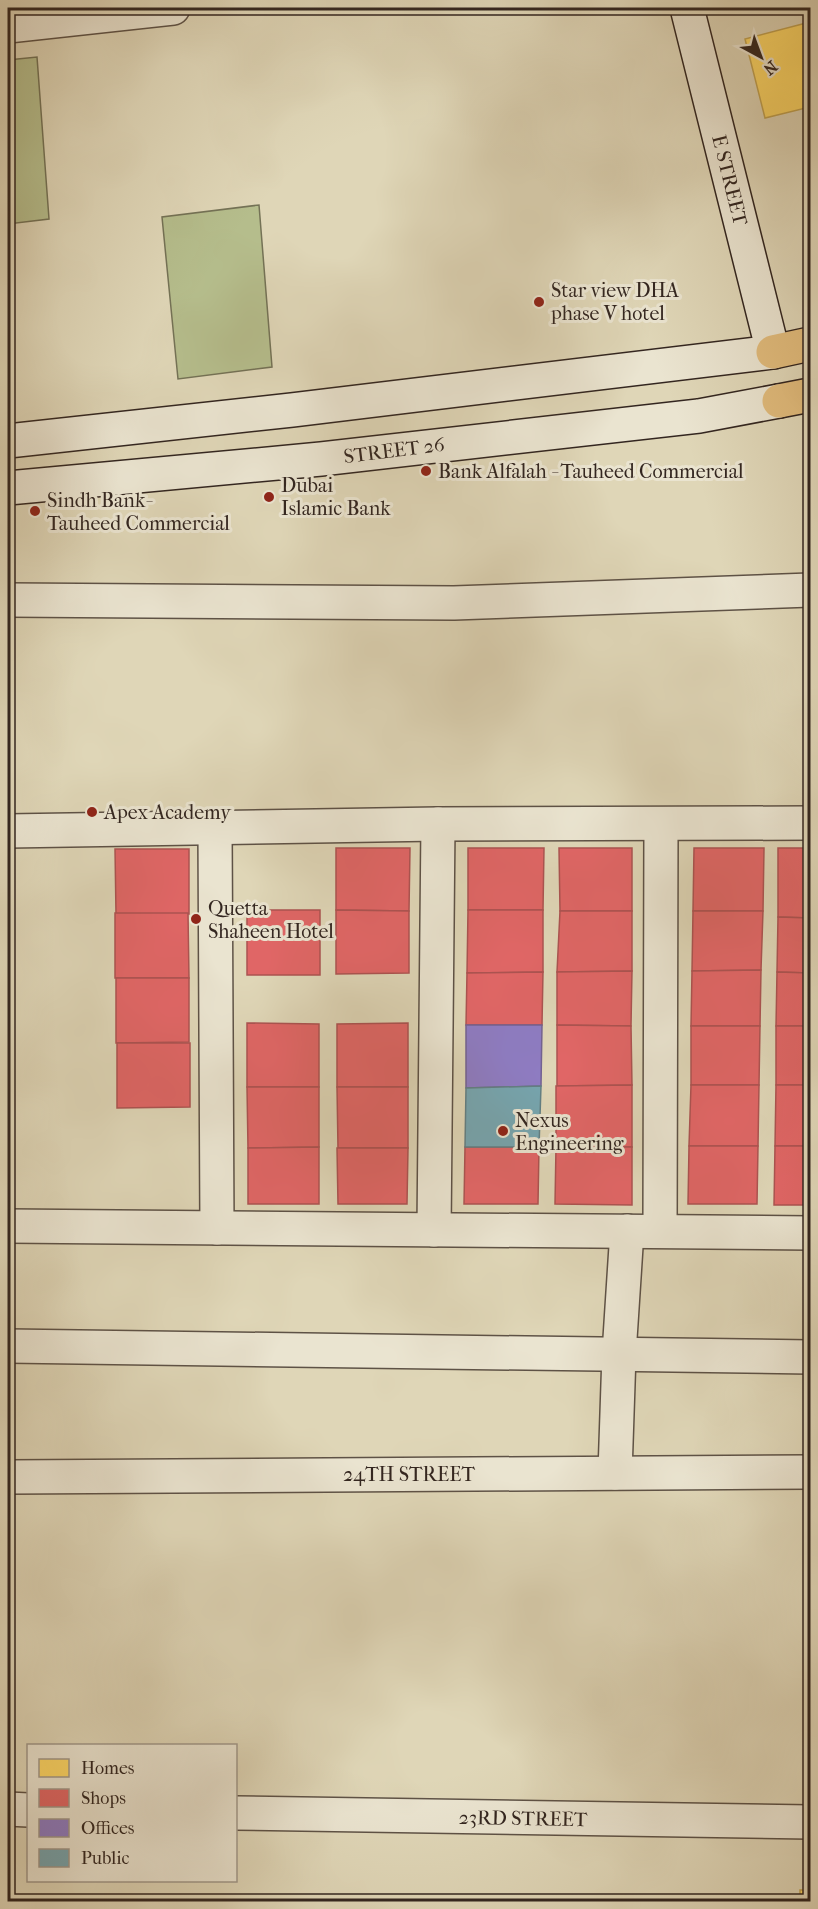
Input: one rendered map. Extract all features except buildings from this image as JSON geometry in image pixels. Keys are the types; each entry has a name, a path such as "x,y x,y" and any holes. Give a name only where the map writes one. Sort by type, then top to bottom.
{"main road":[{"path":"773,352 810,344"}],"street":[{"path":"8,26 173,8"},
{"name":"E STREET","path":"687,8 773,352"},
{"path":"8,441 292,410 773,352"},
{"name":"STREET 26","path":"8,488 321,459 699,417 795,398"},
{"path":"8,600 454,603 810,590"},
{"path":"8,831 438,824 810,823"},
{"path":"434,1230 438,824"},
{"path":"660,1231 661,824"},
{"path":"215,828 218,1228"},
{"path":"8,1226 810,1233"},
{"path":"615,1473 619,1354 627,1232"},
{"path":"8,1346 810,1357"},
{"name":"24TH STREET","path":"8,1477 810,1472"},
{"path":"8,1809 27,1810"},
{"name":"23RD STREET","path":"237,1813 810,1822"}],"green space":[{"path":"37,57 49,219 8,224 8,60"},
{"path":"259,205 272,367 178,379 162,217"}],"place":[{"name":"Star view DHA phase V hotel","path":"539,302"},
{"name":"Bank Alfalah - Tauheed Commercial","path":"426,471"},
{"name":"Dubai Islamic Bank","path":"269,497"},
{"name":"Sindh Bank- Tauheed Commercial","path":"35,511"},
{"name":"Apex Academy","path":"92,812"},
{"name":"Quetta Shaheen Hotel","path":"196,919"},
{"name":"Nexus Engineering","path":"503,1131"}]}
